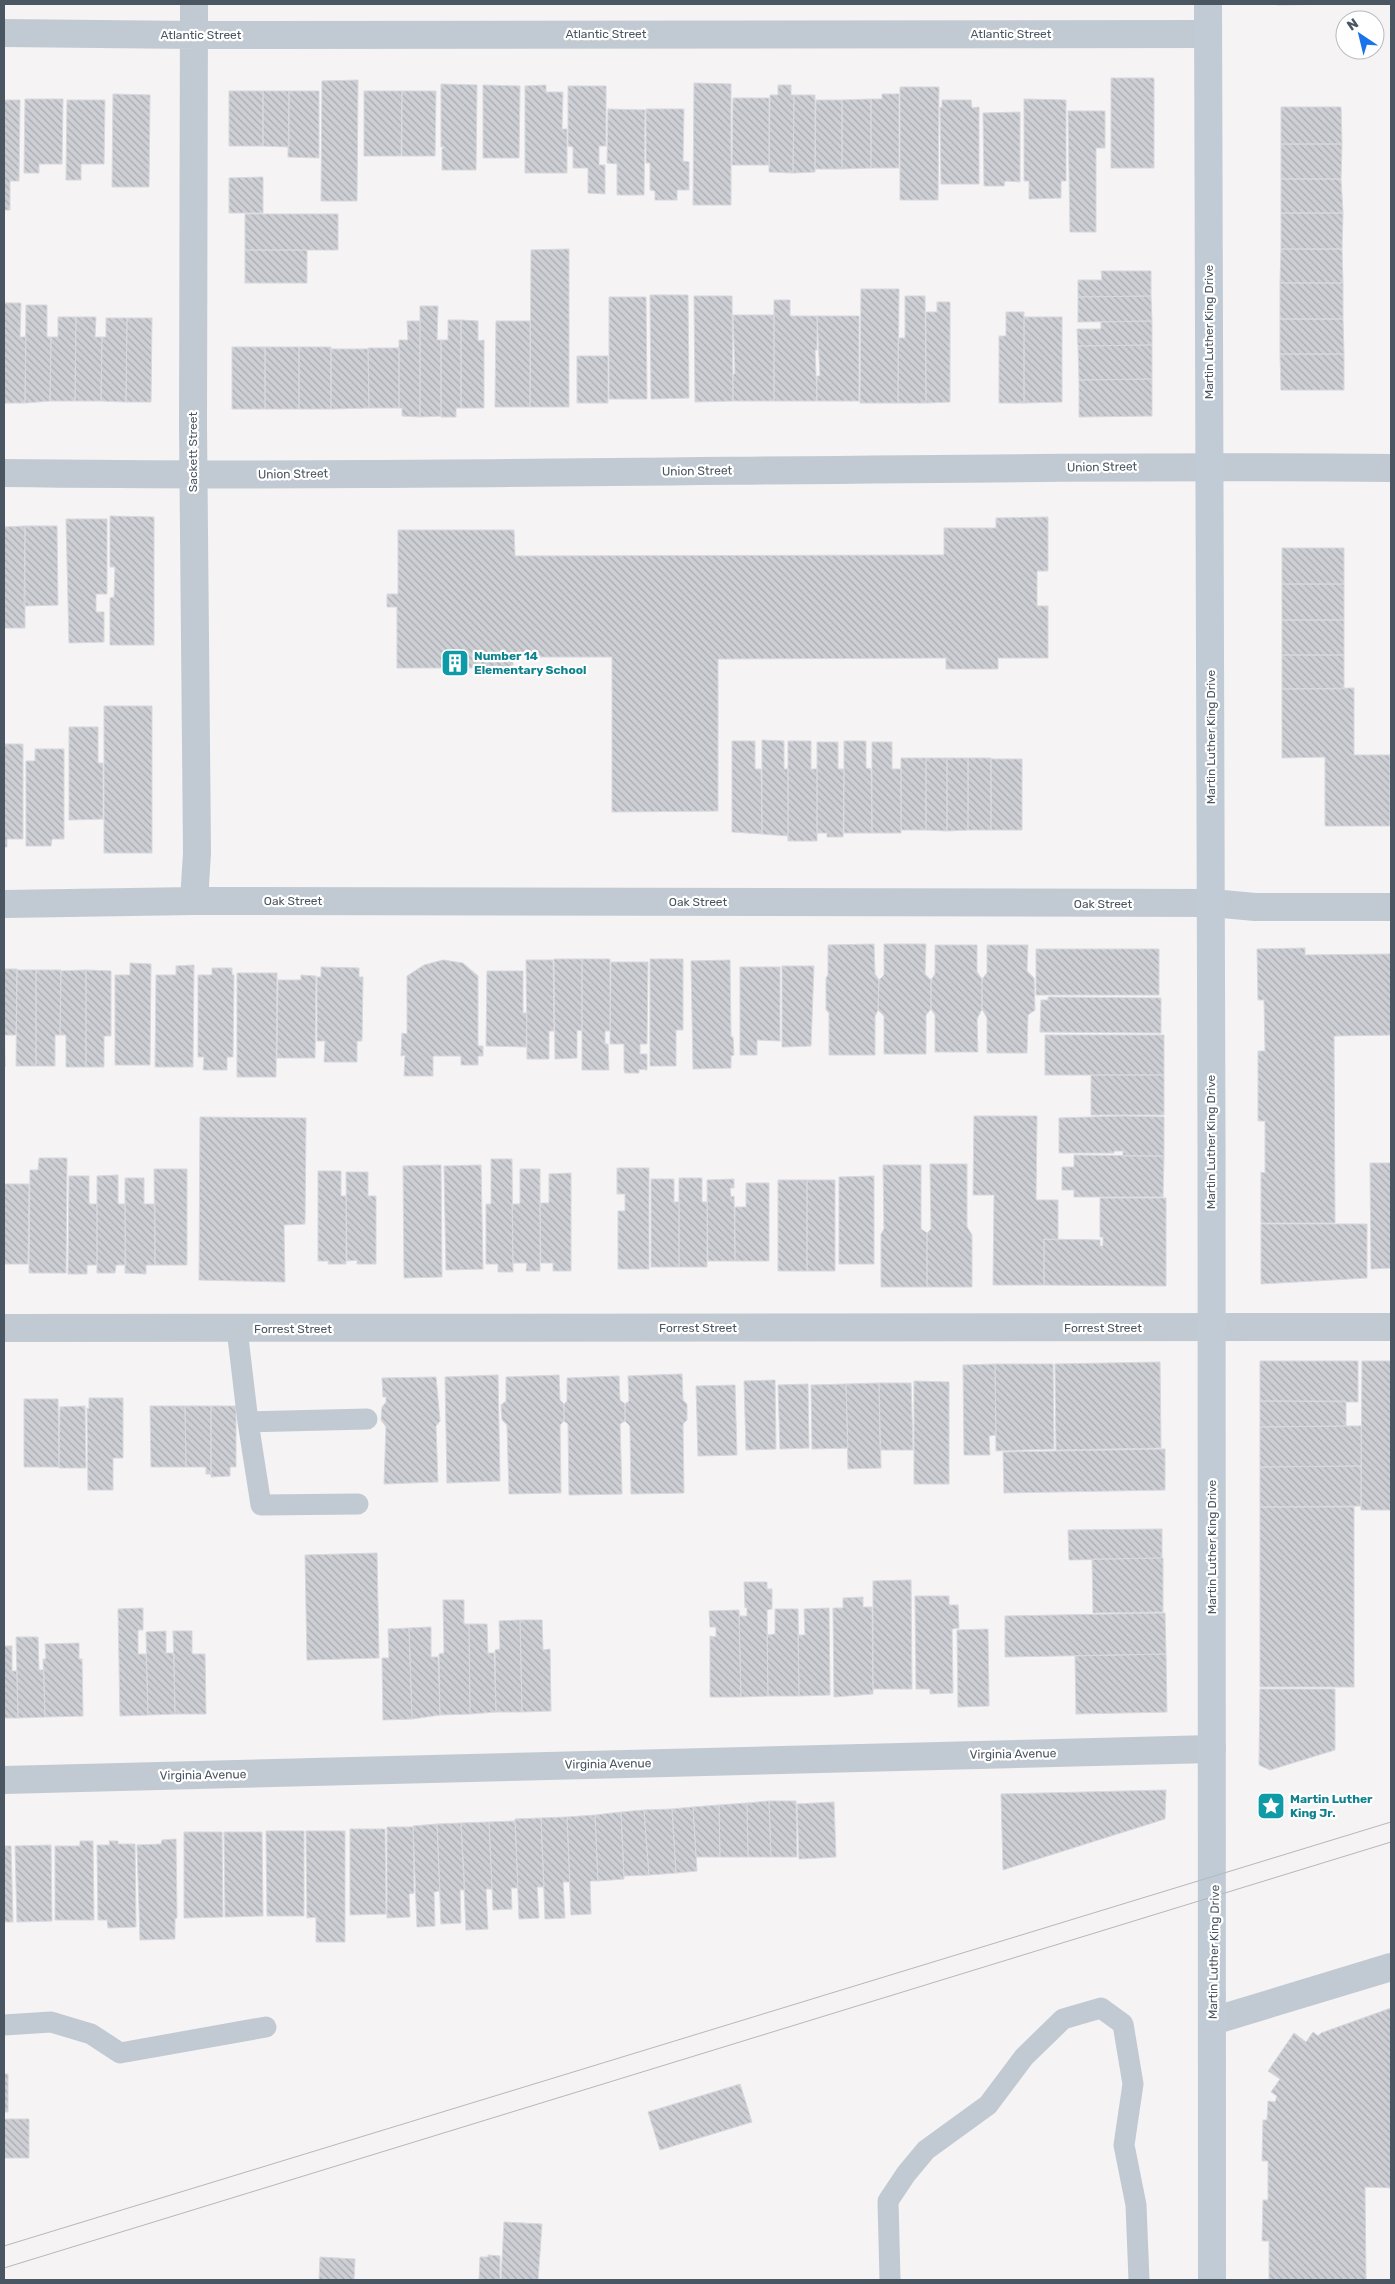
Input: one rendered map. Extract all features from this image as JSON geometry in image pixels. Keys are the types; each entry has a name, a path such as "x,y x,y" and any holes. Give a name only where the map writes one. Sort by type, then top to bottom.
{"street":[{"name":"Sackett Street","path":"194,4 194,476 197,853 194,901"},
{"name":"Martin Luther King Drive","path":"1208,4 1212,903 1212,1749 1215,1896 1212,2280"},
{"name":"Atlantic Street","path":"4,33 194,35 1208,34"},
{"name":"Union Street","path":"4,473 194,476 1210,466 1391,468"},
{"name":"Oak Street","path":"4,904 194,901 1212,903 1255,907 1391,907"},
{"name":"Forrest Street","path":"4,1328 1391,1327"},
{"name":"Virginia Avenue","path":"4,1780 1212,1749"},
{"path":"1213,2021 1391,1968"}],"lane":[{"path":"237,1329 248,1422 261,1506 358,1504"},
{"path":"248,1422 367,1419"},
{"path":"890,2280 888,2201 906,2174 926,2150 988,2106 1024,2057 1063,2019 1101,2008 1123,2024 1133,2084 1124,2145 1136,2205 1139,2280"},
{"path":"4,2025 51,2022 91,2034 120,2053 266,2027"}],"building":[{"path":"1277,4 1340,4 1277,5"},
{"path":"1111,78 1154,78 1154,168 1111,168"},
{"path":"358,80 357,201 321,201 322,81"},
{"path":"694,83 731,84 731,205 693,205"},
{"path":"441,84 477,85 476,170 442,170 442,149 445,147 441,147"},
{"path":"483,85 520,86 519,158 483,158"},
{"path":"546,85 546,92 563,92 562,129 567,129 567,173 525,173 525,86"},
{"path":"778,85 791,85 791,95 794,95 793,173 769,172 770,95 778,95"},
{"path":"568,86 606,86 606,146 599,146 599,165 605,165 605,194 588,193 588,168 573,168 573,147 568,146"},
{"path":"900,87 939,87 938,200 900,200"},
{"path":"229,91 263,91 263,146 229,146"},
{"path":"263,91 289,91 289,147 263,146"},
{"path":"289,91 319,91 319,158 288,157"},
{"path":"364,91 402,91 401,156 364,156"},
{"path":"402,91 436,91 435,156 402,156"},
{"path":"113,94 150,95 149,187 112,187"},
{"path":"882,94 899,94 899,168 871,168 871,99 882,99"},
{"path":"794,95 815,95 815,172 793,173"},
{"path":"733,98 769,98 769,165 732,165"},
{"path":"25,99 63,99 62,164 39,164 39,173 24,173"},
{"path":"871,99 871,168 842,169 842,100"},
{"path":"1024,99 1066,100 1066,181 1061,181 1061,198 1029,199 1029,181 1024,181"},
{"path":"4,100 20,100 19,181 10,181 10,210 4,210"},
{"path":"67,100 105,100 104,164 81,164 81,180 66,180"},
{"path":"816,100 842,100 842,169 815,169"},
{"path":"942,100 971,100 972,108 979,107 979,184 941,184 940,107 942,108"},
{"path":"1281,107 1341,107 1342,144 1281,144"},
{"path":"608,109 645,110 644,195 617,195 617,164 607,163"},
{"path":"646,109 684,109 683,161 689,162 689,190 677,190 677,200 655,200 655,191 650,190 650,163 646,163"},
{"path":"1068,111 1105,111 1105,148 1096,148 1096,232 1070,232"},
{"path":"1020,112 1020,182 1005,181 1004,186 984,186 983,113"},
{"path":"1281,144 1342,144 1341,179 1281,179"},
{"path":"263,177 263,213 229,213 229,178"},
{"path":"1281,179 1341,179 1343,213 1281,213"},
{"path":"1281,213 1343,213 1342,249 1281,249"},
{"path":"245,214 338,214 338,250 245,250"},
{"path":"569,249 569,407 530,407 531,250"},
{"path":"1281,249 1342,249 1343,283 1280,283"},
{"path":"245,250 307,250 307,283 245,283"},
{"path":"1101,271 1151,271 1151,296 1078,297 1078,280 1102,280"},
{"path":"1280,283 1343,283 1343,319 1280,319"},
{"path":"861,289 899,289 898,403 860,403"},
{"path":"650,295 688,295 689,398 651,399"},
{"path":"694,296 732,296 733,401 695,402"},
{"path":"905,296 925,296 926,403 898,403 898,338 905,338"},
{"path":"1151,296 1152,321 1078,322 1078,297"},
{"path":"609,297 646,297 647,399 609,399"},
{"path":"774,300 790,300 790,316 817,316 817,350 815,350 817,401 774,401"},
{"path":"937,302 950,302 950,402 926,403 926,312 937,312"},
{"path":"4,303 21,303 20,337 26,337 25,403 4,403"},
{"path":"26,305 47,305 47,337 51,337 50,401 25,403"},
{"path":"420,306 438,306 437,340 441,340 441,416 420,417"},
{"path":"1006,312 1024,312 1024,403 999,403 999,336 1006,336"},
{"path":"733,315 774,315 774,401 733,401 733,374 735,374"},
{"path":"817,316 859,316 859,401 817,401 817,376 820,376"},
{"path":"58,317 76,317 75,401 50,401 51,337 58,337"},
{"path":"76,317 96,317 95,337 102,337 101,401 75,401"},
{"path":"1024,317 1062,317 1062,402 1024,403"},
{"path":"106,318 127,318 126,402 101,401 102,337 106,337"},
{"path":"127,318 152,318 151,402 126,402"},
{"path":"1280,319 1343,319 1344,354 1280,354"},
{"path":"448,320 461,320 461,408 456,408 456,417 441,417 441,340 448,340"},
{"path":"461,320 478,321 478,341 484,340 484,408 461,408"},
{"path":"407,321 420,321 420,417 402,416 402,408 399,408 399,340 408,340"},
{"path":"496,321 530,321 530,407 495,407"},
{"path":"1152,321 1152,345 1078,346 1077,329 1101,329 1101,322"},
{"path":"1152,345 1152,379 1079,380 1078,346"},
{"path":"232,347 265,347 265,409 232,409"},
{"path":"265,347 299,347 299,409 265,409"},
{"path":"299,347 331,347 331,409 299,409"},
{"path":"368,348 399,348 399,408 369,408"},
{"path":"331,349 368,349 369,408 331,409"},
{"path":"1280,354 1344,354 1344,390 1281,390"},
{"path":"577,356 608,356 608,403 577,403"},
{"path":"1152,379 1152,416 1079,417 1079,380"},
{"path":"110,516 154,517 154,645 110,645 110,598 114,597 115,567 110,567"},
{"name":"Number 14 Elementary School","path":"1048,517 1048,571 1037,571 1037,606 1048,606 1048,658 998,658 998,669 946,669 946,658 718,659 718,811 612,812 612,657 513,657 513,668 397,668 397,607 387,607 387,594 398,594 398,530 514,530 515,556 944,555 944,528 996,528 996,518"},
{"path":"66,519 107,519 107,594 96,594 96,612 104,612 104,642 69,643"},
{"path":"25,526 57,526 58,605 24,606"},
{"path":"25,526 25,628 4,628 4,527"},
{"path":"1282,548 1344,548 1344,584 1282,584"},
{"path":"1282,584 1344,584 1344,620 1282,620"},
{"path":"1282,620 1344,620 1344,655 1282,655"},
{"path":"1282,655 1344,655 1344,689 1282,689"},
{"path":"1354,688 1354,755 1390,755 1390,826 1325,826 1325,757 1282,758 1282,689"},
{"path":"104,706 152,706 152,853 104,853"},
{"path":"69,727 98,727 98,763 103,763 103,819 69,820"},
{"path":"762,740 784,741 784,769 788,769 788,836 762,834"},
{"path":"732,741 755,741 755,769 761,769 762,834 732,832"},
{"path":"788,741 811,741 811,769 817,769 817,841 788,841"},
{"path":"844,741 866,741 866,768 871,769 872,833 844,833"},
{"path":"817,742 838,742 838,769 844,769 843,837 827,837 827,833 817,833"},
{"path":"872,742 892,742 892,769 901,769 901,833 872,833"},
{"path":"4,744 23,744 23,839 7,839 7,847 4,847"},
{"path":"35,749 64,749 64,839 52,839 51,846 26,846 26,761 35,761"},
{"path":"901,758 926,758 926,830 901,830"},
{"path":"926,758 947,758 947,831 926,830"},
{"path":"947,758 968,758 968,830 947,831"},
{"path":"968,758 991,758 991,830 968,830"},
{"path":"991,759 1022,759 1022,830 991,830"},
{"path":"874,944 875,974 879,980 878,1010 875,1016 875,1055 829,1055 829,1013 826,1010 828,945"},
{"path":"884,944 926,944 925,974 931,980 931,1009 926,1015 926,1054 884,1054 884,1016 878,1010 879,980 884,975"},
{"path":"935,945 977,945 977,972 982,979 982,1009 977,1019 978,1052 935,1052 935,1015 931,1009 931,980 935,974"},
{"path":"987,945 1028,945 1027,971 1034,978 1035,1010 1028,1015 1027,1053 987,1053 987,1018 982,1009 982,979 987,973"},
{"path":"1305,948 1305,955 1391,954 1391,1035 1334,1036 1335,1223 1261,1223 1261,1172 1265,1173 1265,1121 1258,1121 1258,1051 1265,1051 1264,1000 1258,1000 1257,949"},
{"path":"1036,949 1159,949 1159,995 1036,995"},
{"path":"554,959 582,959 582,1031 577,1030 577,1058 555,1059"},
{"path":"582,959 610,959 610,1031 605,1031 605,1044 608,1044 609,1070 582,1070"},
{"path":"650,959 683,959 683,1030 676,1030 676,1066 650,1066"},
{"path":"443,960 463,963 478,976 478,1046 483,1046 483,1056 478,1056 478,1065 461,1065 461,1056 433,1056 433,1076 404,1076 405,1055 401,1056 402,1033 407,1034 407,976 424,965"},
{"path":"526,960 553,960 554,1031 549,1031 549,1059 527,1059"},
{"path":"730,960 731,1037 733,1037 734,1055 731,1056 731,1068 693,1069 691,961"},
{"path":"611,962 648,962 647,1044 640,1044 640,1054 647,1054 647,1070 639,1069 639,1073 625,1073 624,1044 610,1044"},
{"path":"130,963 151,964 150,1065 115,1065 115,975 130,975"},
{"path":"194,965 193,1067 155,1067 156,975 176,975 176,966"},
{"path":"782,966 814,966 811,1046 782,1047"},
{"path":"321,967 359,968 359,977 363,977 362,1041 357,1041 357,1062 324,1062 325,1041 317,1041 317,977 321,977"},
{"path":"740,967 780,967 780,1041 757,1040 757,1055 740,1055"},
{"path":"212,968 232,968 232,975 234,975 233,1057 227,1057 227,1070 203,1070 204,1057 198,1057 198,975 212,975"},
{"path":"4,969 17,969 16,1035 5,1035"},
{"path":"17,970 36,970 36,1066 16,1066"},
{"path":"36,970 61,970 60,1035 55,1035 55,1066 36,1066"},
{"path":"86,970 111,971 111,1036 104,1036 104,1067 86,1067"},
{"path":"86,970 86,1067 66,1067 66,1035 60,1035 61,971"},
{"path":"487,971 523,971 523,1013 527,1013 526,1047 486,1046"},
{"path":"237,973 277,973 276,1077 237,1077"},
{"path":"301,975 316,976 315,1058 277,1058 278,980 301,980"},
{"path":"1048,997 1161,998 1161,1033 1040,1032 1041,1000 1048,1000"},
{"path":"4,1035 5,1035 5,1067"},
{"path":"1045,1035 1164,1035 1164,1075 1045,1075"},
{"path":"1091,1075 1164,1075 1164,1115 1091,1115"},
{"path":"974,1116 1037,1116 1036,1200 1058,1200 1058,1240 1044,1239 1044,1285 993,1285 994,1195 973,1195"},
{"path":"200,1117 306,1118 305,1224 284,1225 285,1282 199,1280"},
{"path":"1164,1117 1164,1156 1123,1156 1123,1151 1114,1151 1114,1153 1059,1153 1059,1118"},
{"path":"1074,1155 1164,1156 1163,1197 1074,1197 1074,1190 1062,1190 1062,1167 1074,1167"},
{"path":"39,1158 67,1158 66,1273 29,1273 30,1170 38,1170"},
{"path":"491,1159 512,1159 513,1272 498,1272 498,1264 486,1264 486,1204 491,1204"},
{"path":"1370,1163 1391,1163 1391,1268 1371,1269"},
{"path":"930,1164 967,1164 967,1227 972,1235 972,1287 927,1287 927,1233 931,1229"},
{"path":"441,1165 442,1277 404,1278 403,1166"},
{"path":"481,1165 483,1269 446,1270 444,1166"},
{"path":"883,1165 921,1165 921,1229 927,1233 927,1287 881,1287 881,1234 884,1229"},
{"path":"617,1168 649,1168 649,1269 618,1269 618,1211 625,1211 625,1194 617,1194"},
{"path":"154,1169 187,1169 187,1265 155,1265"},
{"path":"520,1169 540,1169 540,1271 526,1271 527,1263 513,1263 512,1204 520,1204"},
{"path":"318,1171 341,1171 341,1196 346,1196 346,1264 328,1264 329,1261 318,1261"},
{"path":"346,1172 368,1172 368,1196 376,1196 376,1264 357,1264 357,1260 347,1261"},
{"path":"571,1173 571,1271 553,1271 553,1263 541,1263 540,1203 549,1203 549,1174"},
{"path":"118,1175 118,1204 125,1204 126,1265 116,1265 115,1273 97,1273 97,1176"},
{"path":"69,1176 89,1176 89,1204 97,1204 97,1265 87,1265 87,1274 68,1274"},
{"path":"874,1176 874,1264 839,1264 839,1177"},
{"path":"125,1178 144,1178 144,1204 155,1204 155,1265 146,1265 146,1274 125,1273"},
{"path":"679,1178 702,1178 702,1202 707,1202 707,1267 679,1267"},
{"path":"651,1179 674,1179 674,1202 679,1202 679,1267 651,1267"},
{"path":"734,1179 734,1188 730,1188 731,1197 734,1196 735,1261 708,1261 707,1180"},
{"path":"778,1180 807,1180 807,1271 778,1271"},
{"path":"807,1180 835,1180 835,1271 807,1271"},
{"path":"746,1183 769,1183 769,1261 735,1261 735,1207 746,1207"},
{"path":"4,1184 29,1184 28,1264 4,1264"},
{"path":"1100,1198 1166,1198 1166,1286 1044,1285 1044,1239 1100,1240 1100,1246 1103,1246 1103,1237 1100,1237"},
{"path":"1261,1224 1367,1224 1367,1278 1261,1284"},
{"path":"1260,1361 1358,1361 1358,1402 1260,1401"},
{"path":"1362,1361 1391,1361 1391,1510 1361,1510"},
{"path":"1160,1362 1161,1448 1056,1450 1055,1364"},
{"path":"995,1364 1053,1364 1054,1449 996,1451"},
{"path":"995,1364 996,1435 989,1436 990,1455 964,1455 963,1365"},
{"path":"682,1374 683,1400 687,1404 687,1420 683,1424 684,1493 631,1494 630,1426 625,1421 625,1404 629,1401 628,1376"},
{"path":"498,1375 500,1481 447,1483 445,1377"},
{"path":"559,1375 560,1400 564,1404 564,1421 560,1425 561,1493 509,1494 507,1425 502,1420 501,1405 506,1401 506,1377"},
{"path":"619,1376 620,1400 625,1404 625,1421 620,1424 622,1494 569,1495 568,1424 564,1421 564,1404 567,1401 567,1378"},
{"path":"436,1377 440,1421 436,1426 438,1482 384,1484 386,1427 381,1420 382,1407 386,1402 386,1397 383,1397 382,1378"},
{"path":"775,1380 776,1449 746,1450 744,1381"},
{"path":"914,1381 949,1382 949,1484 914,1484"},
{"path":"879,1383 911,1383 913,1450 880,1450"},
{"path":"879,1383 881,1468 848,1469 846,1384"},
{"path":"808,1384 809,1448 780,1449 778,1385"},
{"path":"846,1384 848,1448 812,1449 811,1385"},
{"path":"735,1385 737,1455 698,1456 696,1386"},
{"path":"89,1398 123,1398 123,1458 113,1458 113,1490 88,1490 87,1408 89,1409"},
{"path":"24,1399 58,1399 59,1467 24,1467"},
{"path":"1260,1401 1346,1401 1346,1426 1260,1427"},
{"path":"85,1406 86,1468 59,1468 60,1407"},
{"path":"150,1406 185,1406 186,1467 151,1467"},
{"path":"185,1406 211,1406 211,1474 206,1474 206,1467 186,1467"},
{"path":"211,1406 236,1406 236,1467 230,1467 230,1476 211,1477"},
{"path":"1361,1426 1361,1466 1260,1467 1260,1427"},
{"path":"1165,1449 1165,1490 1004,1493 1003,1452"},
{"path":"1361,1466 1361,1506 1260,1507 1260,1467"},
{"path":"1260,1507 1354,1507 1354,1687 1260,1687"},
{"path":"1162,1529 1162,1558 1069,1560 1068,1530"},
{"path":"377,1553 379,1658 307,1660 305,1555"},
{"path":"1163,1558 1163,1612 1093,1613 1092,1559"},
{"path":"911,1580 912,1689 873,1689 873,1581"},
{"path":"744,1582 767,1582 767,1589 772,1589 772,1609 767,1610 768,1696 741,1697 739,1616 747,1616"},
{"path":"915,1596 949,1596 949,1605 958,1605 959,1628 952,1629 953,1693 930,1694 930,1689 916,1689"},
{"path":"863,1597 863,1607 872,1607 873,1694 834,1697 833,1608 843,1608 843,1598"},
{"path":"443,1600 464,1600 464,1624 469,1624 470,1714 440,1715 439,1654 444,1653"},
{"path":"143,1608 143,1630 138,1630 138,1654 146,1654 148,1715 120,1716 118,1609"},
{"path":"829,1608 830,1695 799,1696 798,1635 805,1635 804,1609"},
{"path":"775,1609 798,1609 799,1696 768,1696 767,1635 775,1634"},
{"path":"739,1610 741,1697 710,1697 710,1636 716,1637 716,1627 710,1627 709,1611"},
{"path":"1165,1613 1166,1654 1005,1657 1005,1616"},
{"path":"520,1620 522,1712 496,1712 495,1650 500,1649 499,1621"},
{"path":"520,1620 542,1620 543,1650 550,1649 551,1711 522,1712"},
{"path":"469,1624 487,1624 488,1653 494,1653 496,1712 470,1714"},
{"path":"431,1627 431,1657 438,1657 440,1715 412,1719 409,1628"},
{"path":"409,1628 412,1719 383,1720 382,1658 389,1658 388,1629"},
{"path":"988,1629 989,1706 958,1707 957,1630"},
{"path":"166,1631 166,1653 174,1653 175,1714 148,1715 146,1632"},
{"path":"173,1631 192,1631 192,1654 205,1654 206,1714 175,1714"},
{"path":"16,1637 38,1637 39,1670 44,1670 45,1717 18,1718"},
{"path":"79,1643 79,1659 82,1659 83,1716 45,1717 43,1659 46,1659 45,1644"},
{"path":"4,1646 12,1646 12,1671 17,1671 18,1718 4,1718"},
{"path":"1166,1654 1167,1712 1076,1714 1075,1656"},
{"path":"1260,1689 1335,1689 1335,1750 1270,1770 1259,1765"},
{"path":"1166,1790 1165,1819 1003,1870 1001,1794"},
{"path":"769,1801 796,1801 797,1857 771,1857"},
{"path":"769,1801 771,1857 748,1857 747,1803"},
{"path":"834,1802 836,1857 799,1859 797,1804"},
{"path":"747,1803 748,1857 720,1857 719,1805"},
{"path":"719,1805 720,1857 696,1857 693,1807"},
{"path":"693,1807 697,1871 676,1873 672,1809"},
{"path":"672,1809 676,1873 649,1875 644,1810"},
{"path":"644,1810 649,1875 624,1876 621,1812"},
{"path":"621,1812 624,1879 598,1881 595,1815"},
{"path":"595,1815 598,1881 590,1881 591,1914 571,1915 567,1817"},
{"path":"567,1817 570,1882 563,1882 565,1918 545,1919 541,1818"},
{"path":"541,1818 544,1887 537,1887 539,1918 519,1919 515,1819"},
{"path":"515,1821 518,1888 511,1888 512,1909 493,1910 489,1822"},
{"path":"489,1822 492,1889 486,1889 488,1929 466,1930 461,1823"},
{"path":"461,1823 465,1890 460,1890 461,1923 441,1924 437,1824"},
{"path":"437,1824 440,1891 434,1892 435,1926 417,1927 413,1826"},
{"path":"387,1827 413,1827 414,1893 409,1894 410,1917 387,1918"},
{"path":"350,1829 385,1829 386,1914 350,1915"},
{"path":"266,1831 304,1831 304,1916 267,1916"},
{"path":"306,1831 345,1831 345,1942 316,1942 316,1917 307,1918"},
{"path":"184,1832 222,1832 223,1917 184,1918"},
{"path":"224,1832 262,1832 263,1916 225,1917"},
{"path":"176,1839 177,1918 175,1919 175,1939 140,1940 137,1845 161,1844 162,1840"},
{"path":"80,1841 93,1841 94,1920 55,1920 55,1846 80,1846"},
{"path":"109,1841 118,1841 118,1844 135,1844 136,1927 108,1928 107,1920 98,1920 97,1845 110,1845"},
{"path":"51,1845 52,1921 17,1922 15,1846"},
{"path":"4,1846 11,1846 13,1922 4,1922"},
{"path":"1391,2008 1391,2188 1365,2187 1366,2280 1269,2280 1269,2241 1262,2241 1263,2200 1268,2200 1268,2161 1262,2161 1263,2120 1267,2120 1268,2101 1275,2102 1277,2096 1271,2092 1280,2079 1268,2071 1294,2033 1306,2042 1313,2032 1318,2036 1321,2033"},
{"path":"4,2074 8,2074 8,2112 4,2112"},
{"path":"740,2084 752,2122 660,2150 648,2112"},
{"path":"4,2119 29,2119 29,2158 4,2158"},
{"path":"504,2222 542,2224 538,2280 501,2280"},
{"path":"488,2255 500,2256 500,2280 479,2280 480,2257 488,2257"},
{"path":"320,2257 355,2259 354,2280 319,2280"}],"tram line":[{"path":"4,2246 1391,1822"},
{"path":"4,2268 1391,1842"}],"place":[{"name":"Number 14 Elementary School","path":"455,663"},
{"name":"Martin Luther King Jr.","path":"1271,1806"}]}
